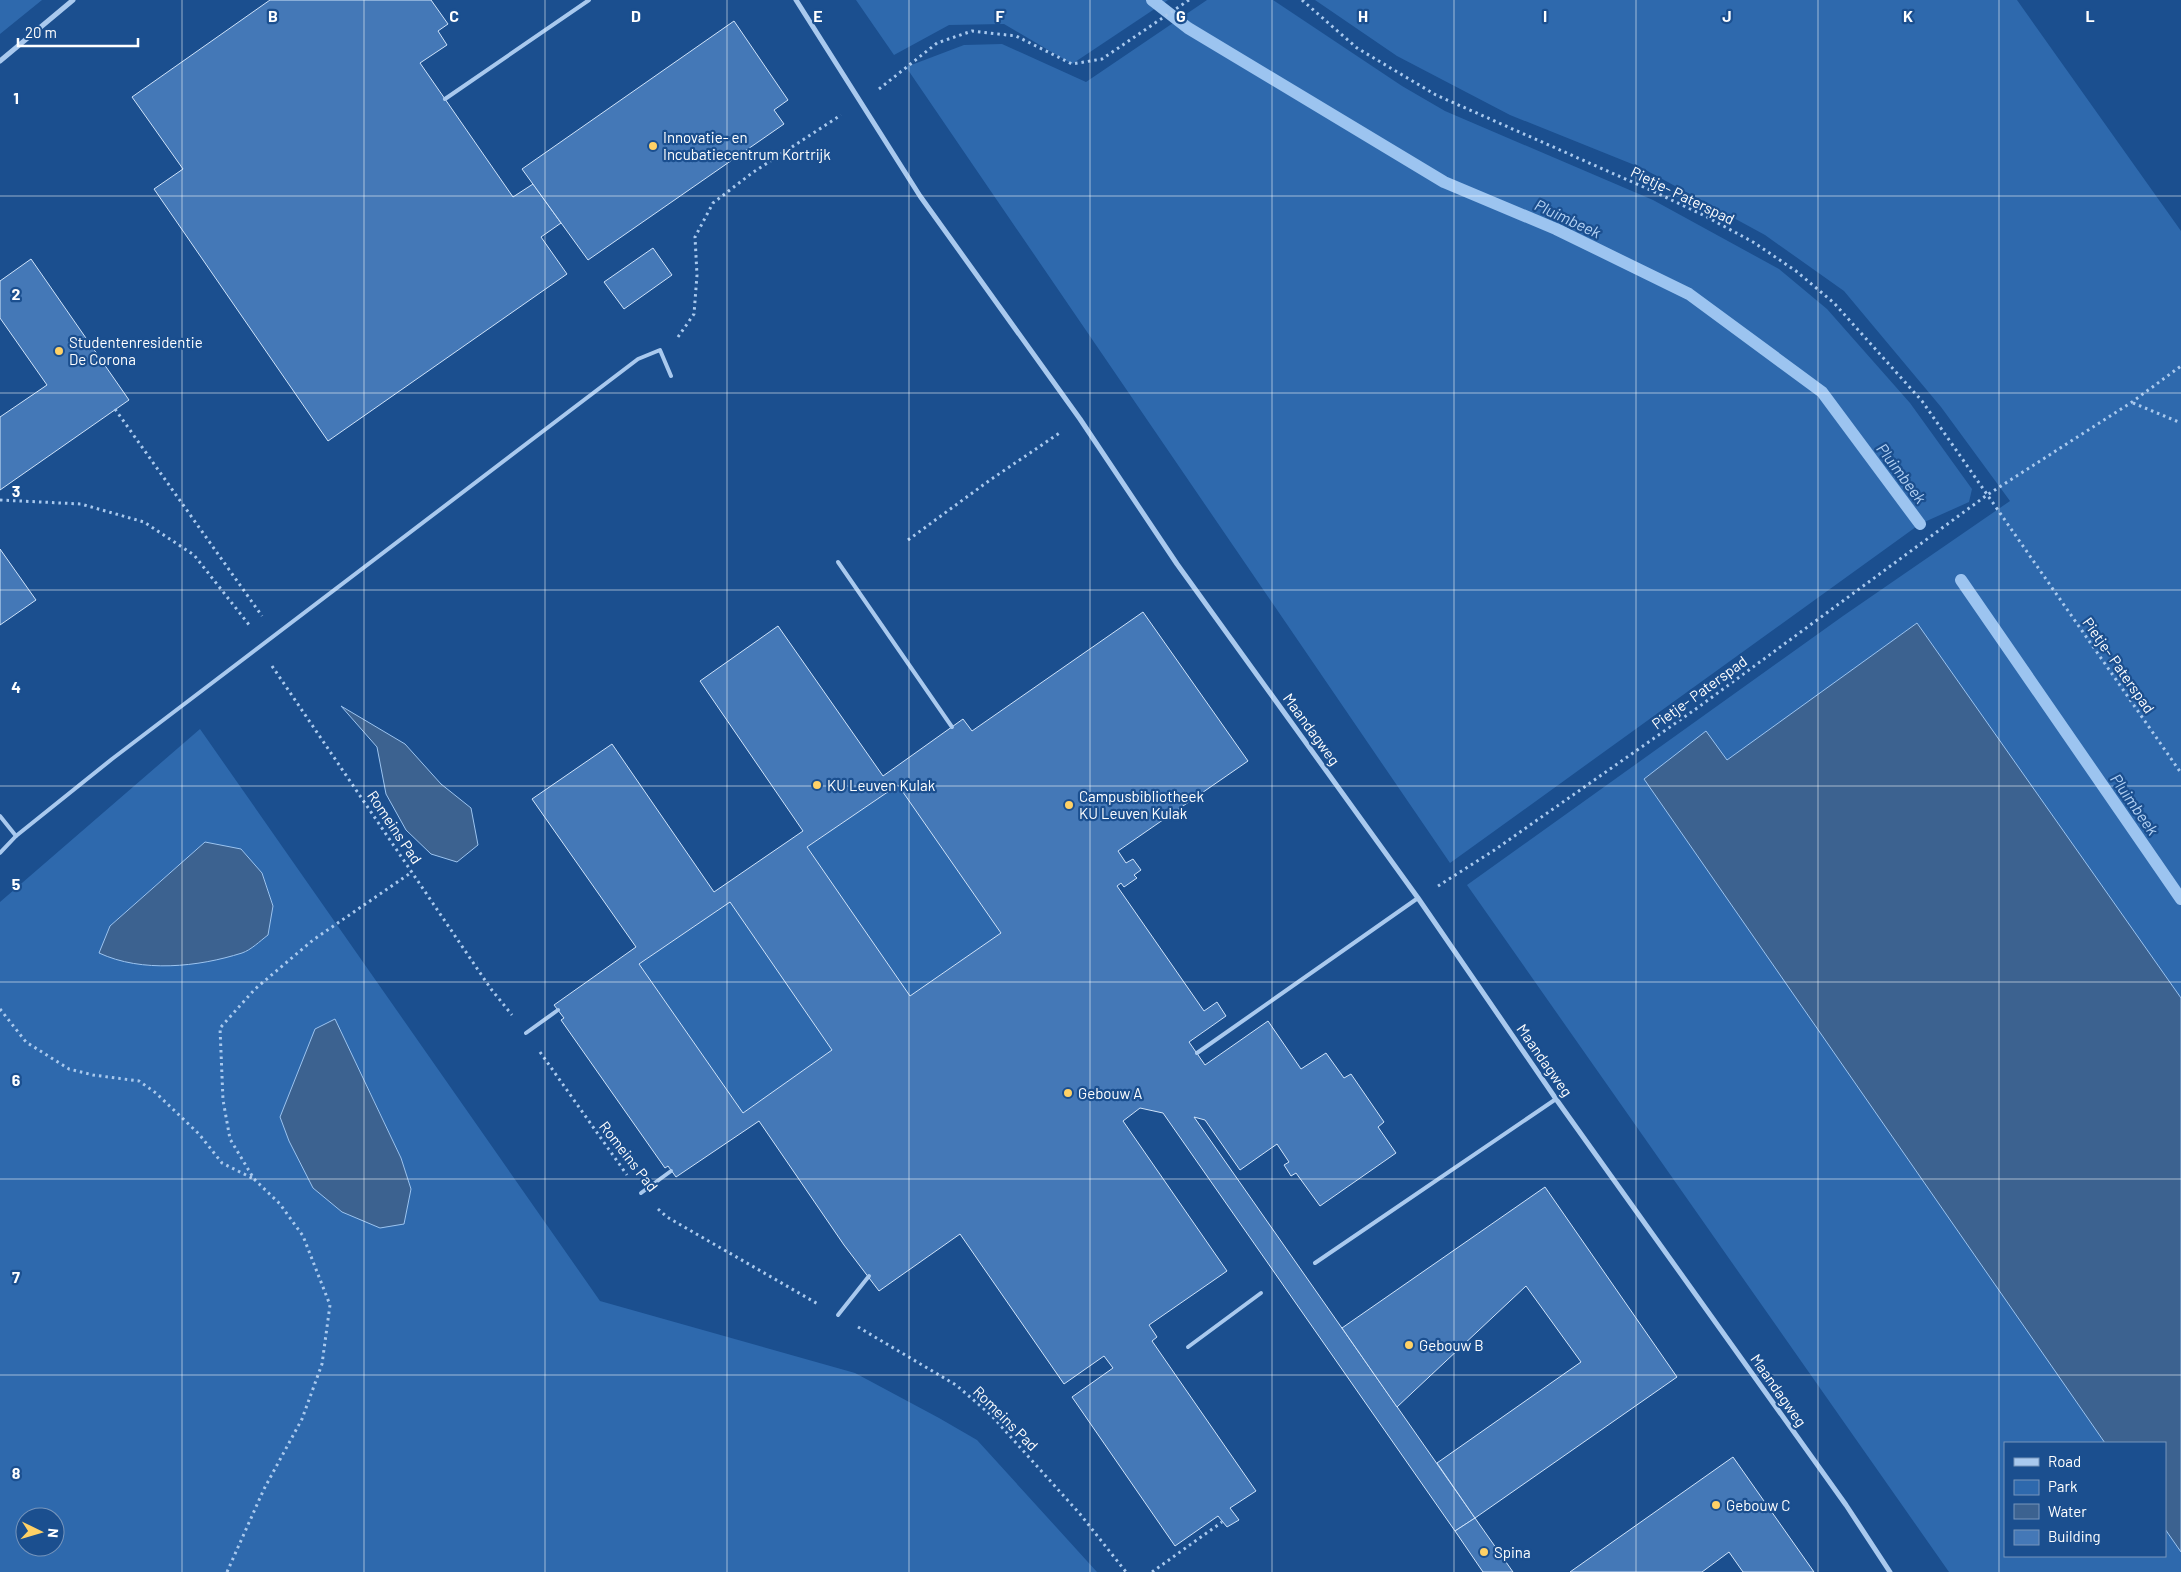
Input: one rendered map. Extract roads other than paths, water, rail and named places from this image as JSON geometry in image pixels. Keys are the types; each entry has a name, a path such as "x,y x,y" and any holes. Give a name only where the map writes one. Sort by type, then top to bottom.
{"street":[{"path":"0,61 73,0"},
{"name":"Maandagweg","path":"796,0 920,196 1080,419 1177,564 1418,898 1556,1099 1846,1505 1890,1572"}],"lane":[{"path":"445,99 589,0"},
{"path":"0,853 16,836 112,759 638,358 660,350 671,376"},
{"path":"838,562 952,727"},
{"path":"0,816 16,836"},
{"path":"1197,1053 1418,898"},
{"path":"526,1033 558,1010"},
{"path":"1315,1263 1556,1099"},
{"path":"641,1193 671,1171"},
{"path":"838,1315 868,1276"},
{"path":"1188,1347 1261,1293"}],"water":[{"path":"1917,623 2181,998 2181,1552 2166,1530 2166,1442 2104,1442 1644,779 1706,731 1727,760"},
{"path":"341,706 405,744 441,784 471,808 478,845 457,862 431,854 406,830 386,794 377,747"},
{"path":"205,842 241,849 262,873 273,906 268,935 245,952 207,962 189,964 170,966 133,963 99,953 110,926"},
{"path":"335,1019 401,1158 411,1189 404,1224 380,1228 342,1212 313,1188 289,1141 280,1117 315,1029"}],"waterway":[{"name":"Pluimbeek","path":"1152,0 1188,28 1444,182 1556,229 1689,294 1822,392 1920,524"},
{"name":"Pluimbeek","path":"1961,580 2181,899"}],"place":[{"name":"Innovatie- en Incubatiecentrum Kortrijk","path":"653,146"},
{"name":"Studentenresidentie De Corona","path":"59,351"},
{"name":"KU Leuven Kulak","path":"817,785"},
{"name":"Campusbibliotheek KU Leuven Kulak","path":"1069,805"},
{"name":"Gebouw A","path":"1068,1093"},
{"name":"Gebouw B","path":"1409,1345"},
{"name":"Gebouw C","path":"1716,1505"},
{"name":"Spina","path":"1484,1552"}]}
